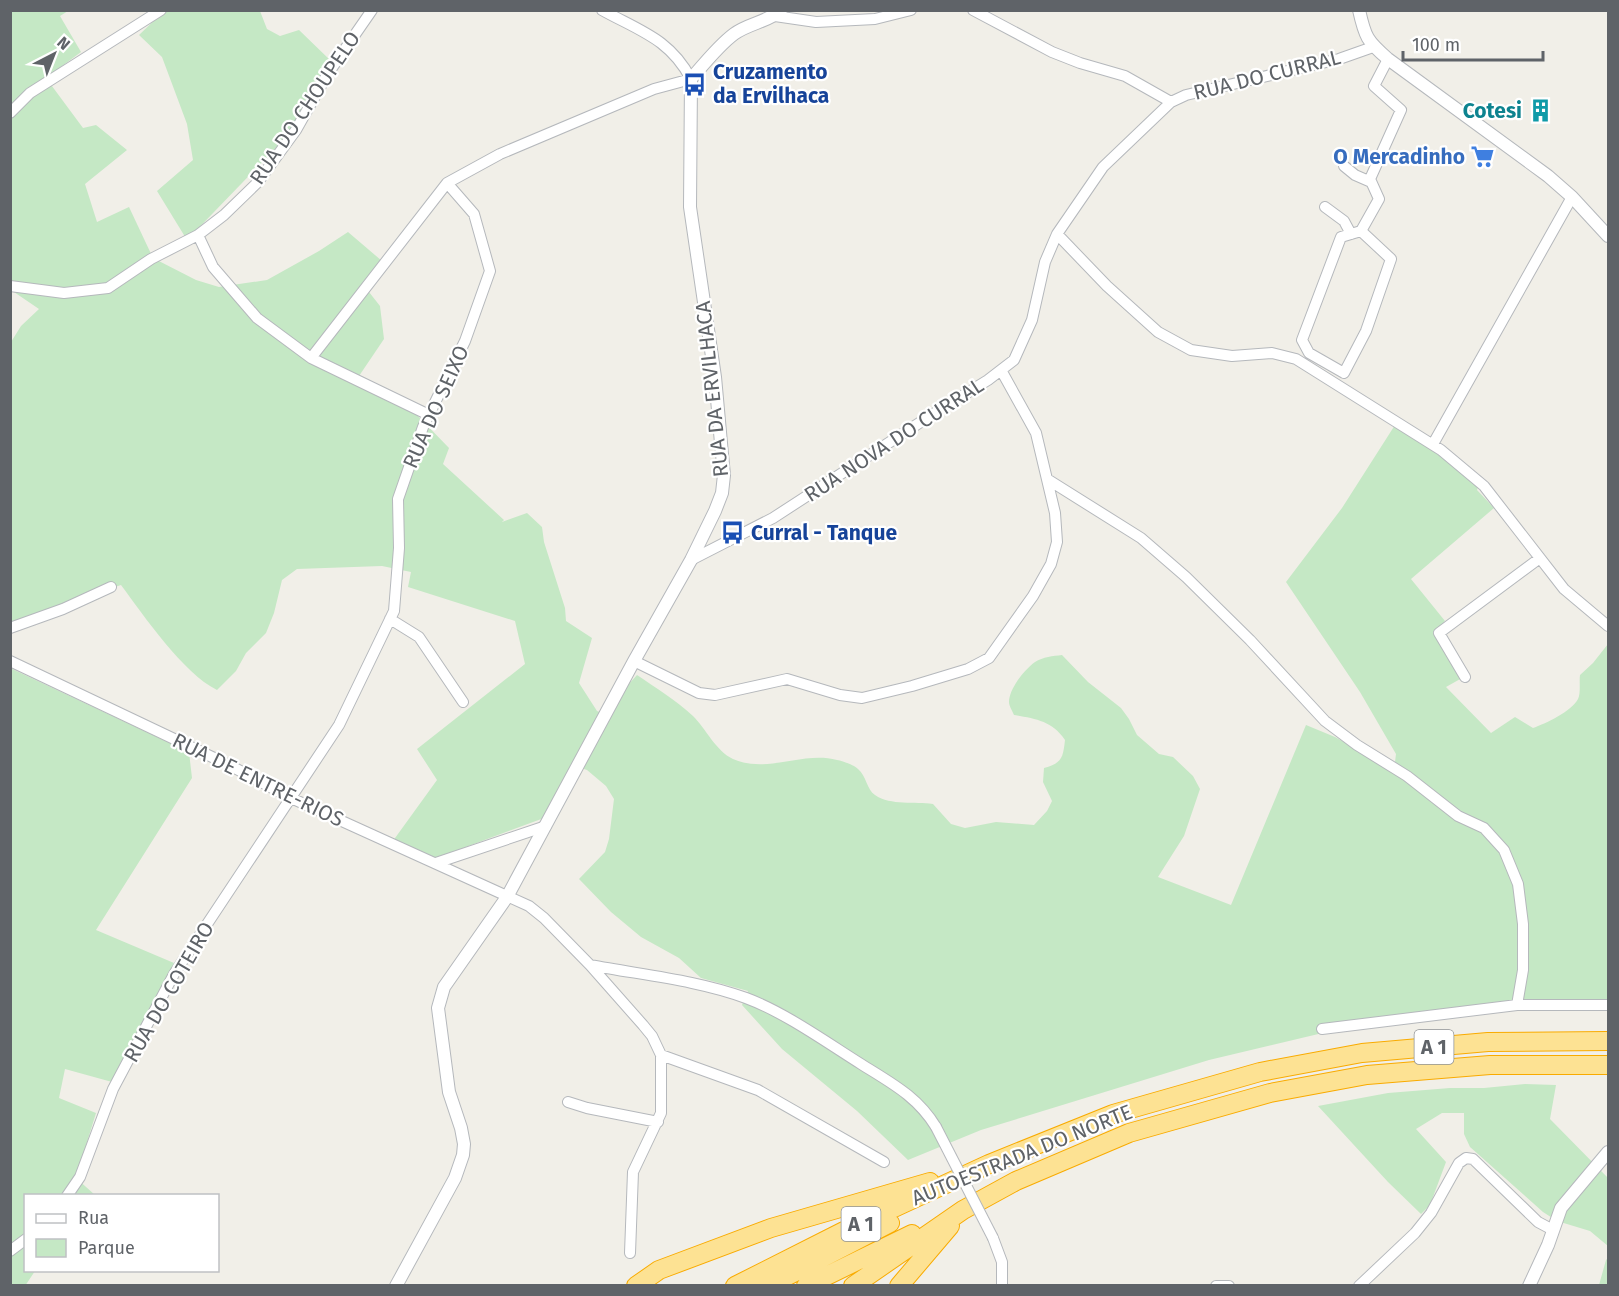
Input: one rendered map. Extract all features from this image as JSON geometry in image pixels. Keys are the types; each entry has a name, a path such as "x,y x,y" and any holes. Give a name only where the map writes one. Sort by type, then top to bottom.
{"highway":[{"name":"AUTOESTRADA DO NORTE","path":"735,1286 844,1231 989,1164 1113,1114 1260,1072 1362,1053 1488,1042 1608,1041"},
{"name":"AUTOESTRADA DO NORTE","path":"854,1286 963,1210 1016,1180 1129,1133 1270,1093 1367,1075 1490,1065 1608,1065"},
{"path":"636,1286 659,1270 771,1228 989,1164"},
{"path":"768,1286 953,1191 972,1172"},
{"path":"806,1286 963,1210"},
{"name":"A 1","path":"899,1286 963,1210"},
{"path":"644,1286 659,1270"}],"street":[{"path":"10,113 30,93 161,10"},
{"name":"RUA DO CHOUPELO","path":"10,286 64,293 108,288 151,260 198,234 224,215 258,182 296,130 327,75 372,10"},
{"path":"602,10 661,42 683,63 691,79"},
{"path":"311,358 447,183 500,154 654,89 691,79 734,34 778,13 816,22 874,19 911,10"},
{"path":"972,10 1052,52 1125,76 1171,102"},
{"path":"1359,10 1364,32 1373,47 1538,168 1572,197 1608,236"},
{"name":"RUA DO CURRAL","path":"1001,370 1014,360 1032,320 1045,262 1057,234 1103,167 1171,102 1186,95 1339,59 1373,47"},
{"path":"1325,207 1344,221 1356,232 1391,260 1366,331 1344,373 1309,353 1302,340 1341,237 1356,232 1379,199 1370,179 1401,110 1374,86 1388,60"},
{"name":"RUA DA ERVILHACA","path":"396,1286 454,1178 463,1155 464,1144 461,1128 448,1092 438,1008 444,987 507,897 690,560 715,512 722,493 723,475 715,377 690,207 691,79"},
{"path":"1344,166 1355,176 1371,182"},
{"name":"RUA DO SEIXO","path":"291,798 339,725 394,611 399,548 398,499 423,427 465,341 490,271 474,214 447,183"},
{"path":"1432,444 1572,197"},
{"path":"198,234 213,267 257,318 311,358 429,415"},
{"path":"1057,234 1107,286 1158,332 1191,351 1232,356 1272,353 1296,359 1432,444 1484,486 1564,589 1608,626"},
{"path":"634,661 699,693 715,695 786,679 840,695 862,698 912,686 981,664 989,658 1033,596 1052,564 1057,542 1055,513 1036,433 1001,370"},
{"name":"RUA NOVA DO CURRAL","path":"690,560 773,518 1001,370"},
{"path":"1047,479 1141,538 1186,577 1250,640 1324,721 1407,776 1458,816 1484,828 1504,850 1518,884 1523,935 1522,970 1517,1005"},
{"path":"1465,677 1439,633 1540,558"},
{"path":"10,628 63,609 111,587"},
{"path":"390,619 419,637 463,702"},
{"name":"RUA DE ENTRE-RIOS","path":"10,661 231,766 291,798 529,906 538,912 590,965 652,1036 661,1055"},
{"name":"RUA DO COTEIRO","path":"68,1194 80,1177 113,1089 174,974 291,798"},
{"path":"436,863 546,826"},
{"path":"590,965 686,983 747,998 834,1047 907,1093 924,1108 936,1127 993,1238 1002,1262 1002,1286"},
{"path":"1322,1029 1517,1005 1608,1005"},
{"path":"630,1253 633,1172 658,1122 662,1105 661,1055 758,1090 884,1162"},
{"path":"568,1102 586,1108 658,1122"},
{"path":"1528,1286 1548,1245 1562,1208 1608,1152"},
{"path":"1359,1286 1415,1233 1431,1213 1459,1163 1466,1158 1473,1159 1538,1222 1554,1230"},
{"path":"10,1251 24,1240"},
{"path":"1216,1286 1229,1286"}],"green space":[{"path":"11,11 68,11 60,16 81,52 46,78 83,128 96,125 127,150 85,184 97,222 129,207 153,258 196,280 219,287 267,280 348,232 382,261 369,292 380,306 384,339 359,376 416,414 449,448 443,464 504,520 502,522 527,513 542,527 544,542 565,608 566,621 592,638 579,683 597,711 609,716 617,697 637,675 686,710 727,755 746,763 772,764 811,758 839,761 858,769 875,795 888,801 933,804 951,824 965,828 996,822 1034,825 1047,811 1052,801 1043,782 1044,768 1058,762 1065,740 1049,725 1014,715 1009,704 1010,697 1018,680 1035,662 1062,655 1088,682 1121,708 1137,735 1159,754 1173,757 1193,776 1200,789 1184,836 1158,877 1231,905 1306,725 1335,737 1394,770 1396,754 1360,692 1286,582 1342,508 1395,425 1428,446 1478,487 1477,490 1494,508 1411,579 1445,621 1433,633 1462,678 1446,687 1491,733 1515,717 1533,728 1558,716 1575,704 1579,694 1580,675 1608,644 1608,1005 1555,1005 1331,1031 1209,1060 981,1130 908,1160 857,1111 782,1049 742,1005 748,991 701,978 679,958 641,937 611,912 579,879 605,852 614,799 606,786 587,770 575,766 544,818 455,851 445,870 390,845 437,780 417,749 525,664 515,621 408,587 411,572 382,566 297,569 282,580 274,613 266,633 246,653 236,671 217,690 191,671 178,657 121,585 61,605 11,631 11,342 21,326 39,309 11,290"},
{"path":"164,11 260,11 267,29 280,36 299,30 330,60 297,126 187,240 157,191 193,160 187,124 162,57 139,35"},
{"path":"10,668 189,752 192,778 96,930 174,963 112,1082 65,1069 59,1098 96,1113 76,1178 94,1194 24,1194 24,1272 34,1272 25,1286 10,1285"},
{"path":"1525,1084 1556,1085 1550,1119 1608,1178 1608,1246 1590,1231 1557,1221 1543,1212 1470,1147 1464,1134 1464,1113 1442,1113 1416,1129 1446,1162 1430,1205 1421,1214 1318,1106 1388,1093"},
{"path":"1608,1258 1608,1285 1599,1285 1606,1260"}],"place":[{"name":"Cruzamento da Ervilhaca","path":"695,84"},
{"name":"Cotesi","path":"1540,111"},
{"name":"O Mercadinho","path":"1483,157"},
{"name":"Curral - Tanque","path":"733,533"}]}
